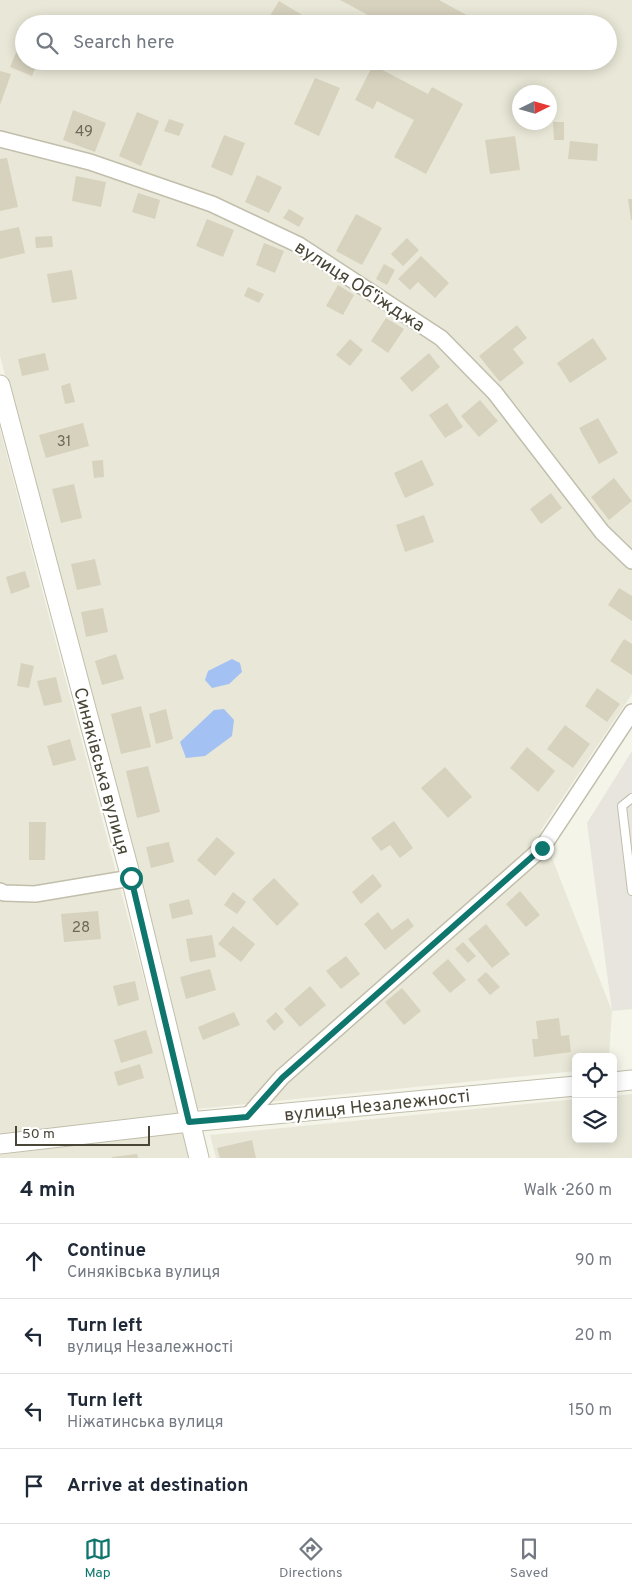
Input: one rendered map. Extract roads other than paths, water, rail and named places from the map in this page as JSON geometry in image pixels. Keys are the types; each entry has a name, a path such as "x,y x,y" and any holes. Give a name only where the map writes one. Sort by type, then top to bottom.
{"street":[{"name":"вулиця Обʼїжджа","path":"0,139 90,162 212,204 299,245 441,338 495,393 602,532 632,561"},
{"name":"Синяківська вулиця","path":"0,385 131,878 199,1158"},
{"path":"247,1117 282,1078 542,848 632,712"},
{"path":"0,891 4,893 35,894 131,878"},
{"path":"617,1082 632,1080"},
{"name":"вулиця Незалежності","path":"0,1144 189,1122 572,1086"}],"lane":[{"path":"632,798 622,806 632,891"}],"water":[{"path":"232,659 240,663 242,672 229,684 212,688 205,680 208,671"},
{"path":"224,709 234,720 232,736 205,756 186,758 180,742 214,710"}]}
